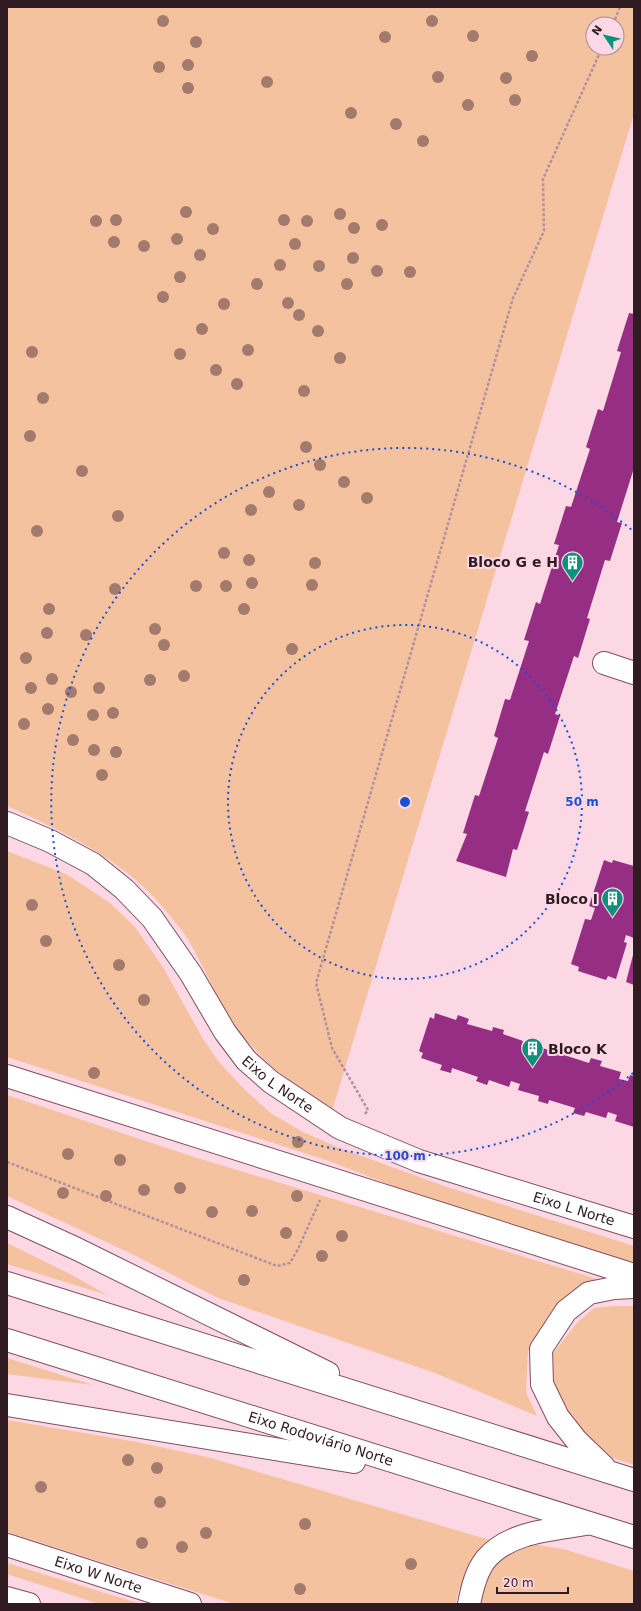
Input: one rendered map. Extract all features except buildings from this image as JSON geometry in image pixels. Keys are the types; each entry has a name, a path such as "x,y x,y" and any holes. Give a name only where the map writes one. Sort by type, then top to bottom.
{"main road":[{"path":"604,663 634,673"},
{"name":"Eixo L Norte","path":"7,823 50,841 92,864 124,889 152,918 191,974 225,1032 246,1060 271,1082 340,1128 419,1161 634,1227"},
{"path":"7,1076 634,1275"},
{"path":"7,1217 233,1324 385,1401"},
{"path":"7,1283 634,1480"},
{"path":"608,1471 577,1441 558,1417 542,1384 541,1349 566,1311 590,1293 614,1288 634,1288"},
{"name":"Eixo Rodoviário Norte","path":"7,1340 634,1537"},
{"path":"7,1405 430,1474"},
{"path":"469,1604 474,1582 486,1559 504,1544 528,1534 589,1523"},
{"name":"Eixo W Norte","path":"7,1545 190,1604"},
{"path":"7,1598 29,1604"}],"path":[{"path":"354,1134 368,1110 332,1048 316,984 513,298 544,231 543,179 598,56"},
{"path":"7,1162 277,1266 290,1263 298,1250 329,1179"}],"shaded area":[{"path":"7,7 634,7 634,114 332,1111 278,1072 244,1037 227,1013 187,938 161,905 128,874 109,860 89,847 48,825 7,806"},
{"path":"7,851 66,874 109,902 135,927 163,967 203,1039 219,1062 245,1090 272,1114 303,1132 337,1147 444,1186 634,1246 634,1265 437,1203 326,1160 7,1057"},
{"path":"7,1095 191,1156 607,1282 585,1286 557,1304 528,1351 526,1392 537,1416 435,1373 218,1298 130,1253 7,1196"},
{"path":"7,1243 72,1275 107,1295 7,1264"},
{"path":"634,1306 634,1465 613,1458 587,1438 562,1408 551,1385 551,1356 577,1323 594,1308"},
{"path":"7,1358 93,1385 7,1374"},
{"path":"7,1420 137,1442 207,1457 490,1540 464,1578 456,1604 234,1604 7,1532"},
{"path":"532,1544 563,1549 634,1571 634,1604 473,1604 483,1582 494,1565 510,1554"},
{"path":"7,1563 141,1604 99,1604 7,1574"}],"place":[{"name":"Bloco G e H","path":"573,582"},
{"name":"Bloco I","path":"613,918"},
{"name":"Bloco K","path":"533,1068"}]}
